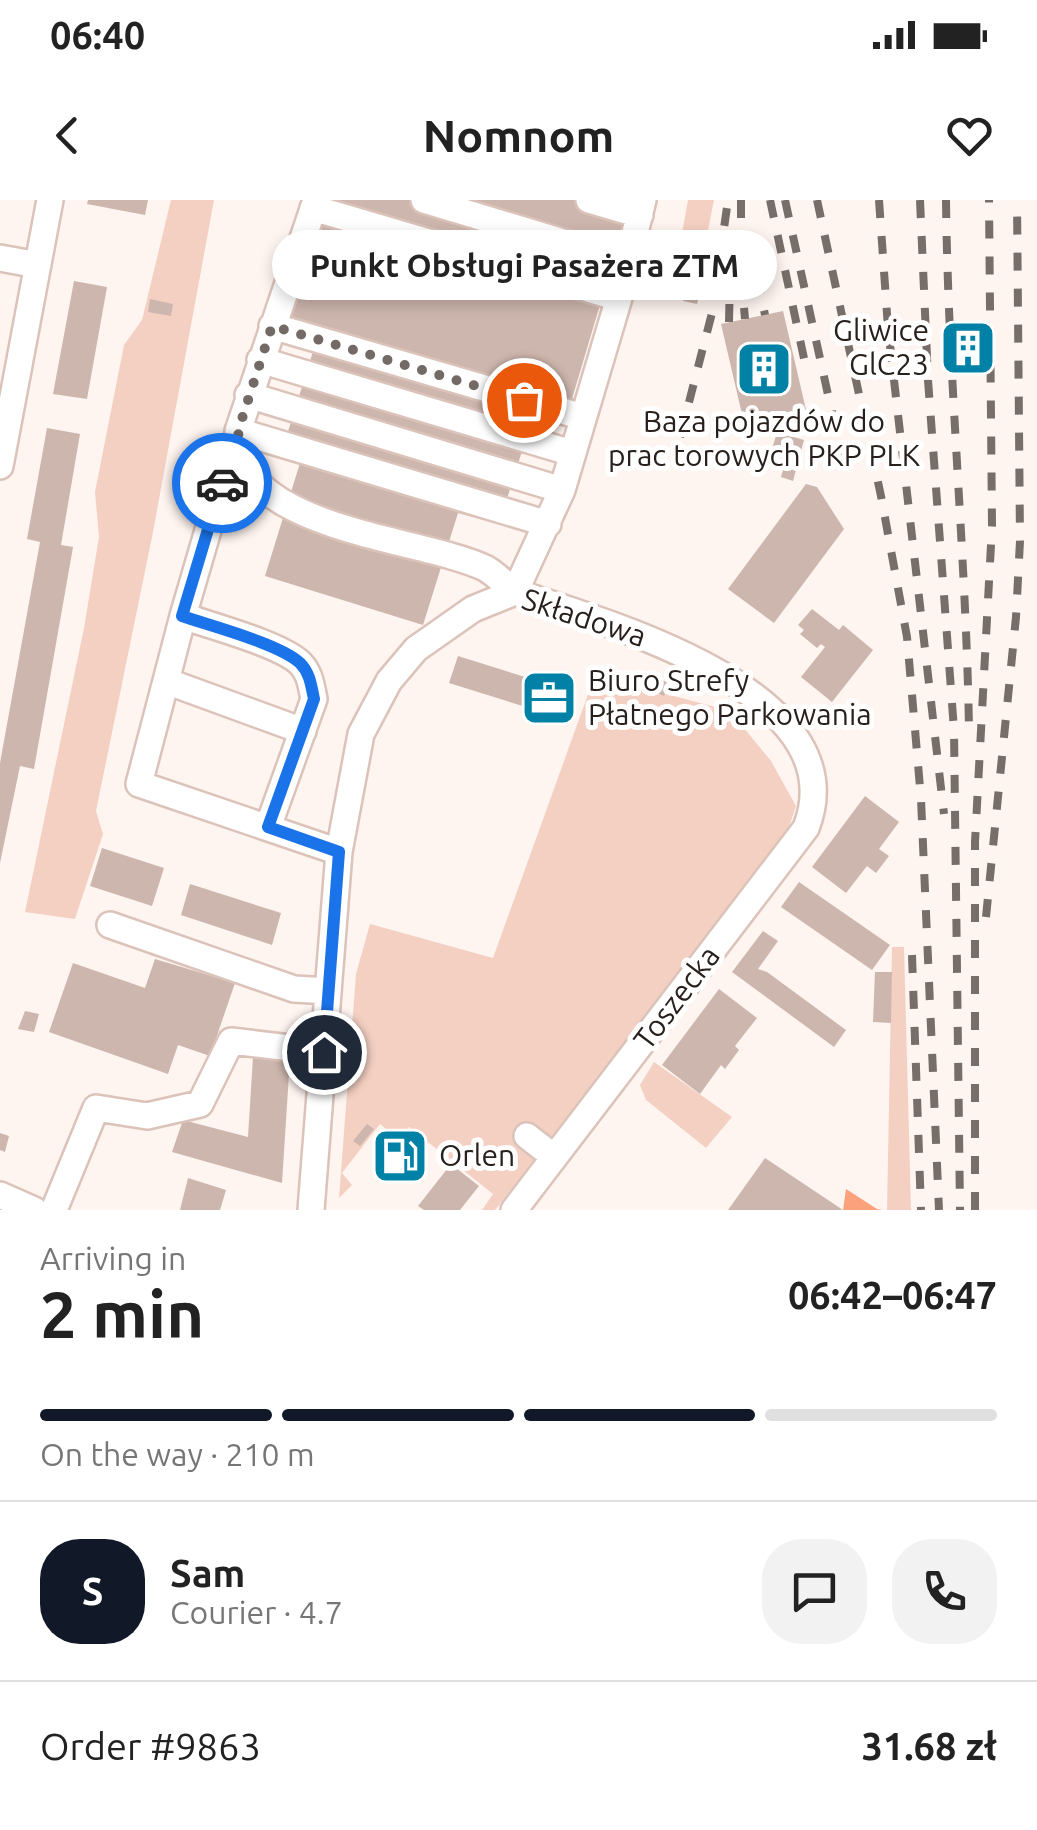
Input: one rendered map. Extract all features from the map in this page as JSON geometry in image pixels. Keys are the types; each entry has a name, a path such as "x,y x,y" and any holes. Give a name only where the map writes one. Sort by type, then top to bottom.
{"street":[{"path":"0,466 50,200"},
{"path":"424,200 629,262"},
{"path":"239,441 245,465 260,487 294,509 486,569 515,592 562,490 642,208 589,200"},
{"path":"339,852 138,784 182,616 225,472 239,441 248,396 315,204 619,298"},
{"path":"0,258 38,265"},
{"path":"272,326 583,417"},
{"path":"260,360 572,454"},
{"path":"248,396 562,490"},
{"path":"239,441 548,524"},
{"path":"486,569 529,558"},
{"name":"Składowa","path":"312,1210 339,852 362,734 389,681 416,649 472,609 515,592 658,642 714,671 784,723 800,743 813,775"},
{"path":"182,616 281,652 299,662 310,677 314,699 268,827"},
{"path":"166,681 303,730"},
{"name":"Toszecka","path":"514,1210 806,828 814,807 813,775"},
{"path":"110,925 294,989 328,992"},
{"path":"54,1210 96,1108 147,1116 200,1104 231,1041 324,1052"},
{"path":"527,1136 554,1157"},
{"path":"0,1195 34,1210"}],"shaded area":[{"path":"171,200 214,200 153,532 96,811 103,834 75,919 25,912 84,628 99,537 95,492 124,345 142,320"},
{"path":"688,200 714,200 703,255 679,250"},
{"path":"595,675 730,711 771,761 796,806 785,839 495,1210 482,1210 493,1194 409,1127 398,1139 380,1124 342,1173 352,1185 339,1198 356,974 370,924 493,958"},
{"path":"892,947 904,947 911,1210 887,1210"},
{"path":"654,1062 732,1117 706,1148 646,1100 640,1085"},
{"path":"846,1189 877,1209 882,1210 843,1210"}],"building":[{"path":"88,200 148,200 145,215 87,204"},
{"path":"327,200 622,200 627,214 566,419 535,410 499,524 458,513 423,625 265,576 300,463 280,457 316,342 285,332"},
{"path":"691,262 707,268 697,304 683,301 687,279 680,278 681,273 688,273"},
{"path":"74,281 107,287 87,399 53,394"},
{"path":"150,299 173,304 171,316 148,312"},
{"name":"Baza pojazdów do prac torowych PKP PLK","path":"783,311 807,414 745,427 721,324"},
{"name":"Gliwice GlC23","path":"960,329 976,329 976,367 960,367"},
{"path":"47,428 80,434 61,545 73,547 34,769 20,766 0,863 0,763 40,542 27,539"},
{"path":"777,432 804,440 793,481 781,477 787,457 771,453"},
{"path":"806,484 817,487 844,529 774,623 728,589"},
{"path":"812,609 839,630 843,625 873,650 832,702 801,677 825,647 821,644 817,648 800,634 804,630 798,625"},
{"path":"458,656 570,691 561,718 449,683"},
{"path":"653,676 669,683 664,696 648,689"},
{"path":"865,796 899,822 879,849 889,856 876,873 867,866 846,893 812,867"},
{"path":"102,848 164,868 152,906 90,886"},
{"path":"799,882 890,945 872,970 781,907"},
{"path":"190,884 281,913 272,945 181,915"},
{"path":"763,931 778,941 758,969 846,1030 834,1047 732,972"},
{"path":"155,959 235,983 210,1056 178,1045 168,1074 49,1032 73,963 145,988"},
{"path":"875,972 892,972 891,1023 873,1022"},
{"path":"719,989 757,1018 735,1046 739,1050 725,1069 721,1065 700,1094 662,1065"},
{"path":"25,1011 39,1014 34,1032 18,1029"},
{"path":"253,1057 290,1058 282,1183 172,1152 183,1120 248,1137"},
{"path":"367,1124 374,1129 360,1146 353,1141"},
{"path":"0,1133 9,1136 5,1152 0,1150"},
{"path":"765,1158 843,1210 728,1210"},
{"path":"451,1164 479,1186 460,1210 424,1210 418,1206"},
{"path":"188,1178 226,1190 220,1210 180,1210"}],"railway":[{"path":"680,437 712,313 728,200"},
{"path":"741,200 745,319"},
{"path":"770,200 805,363"},
{"path":"785,200 844,467"},
{"path":"817,200 907,637 921,799 939,1210"},
{"path":"879,200 888,328 944,814"},
{"path":"920,200 928,380 954,730 960,1210"},
{"path":"946,200 969,729"},
{"path":"975,1210 975,842 992,526 989,200"},
{"path":"986,917 1020,541 1017,200"},
{"path":"750,240 765,315"},
{"path":"729,322 730,278"},
{"path":"912,955 921,1210"}],"way so far":[{"path":"222,483 240,451 238,431 272,326 524,400"}],"place":[{"name":"Gliwice GlC23","path":"968,348"},
{"name":"Baza pojazdów do prac torowych PKP PLK","path":"764,369"},
{"name":"Punkt Obsługi Pasażera ZTM","path":"524,400"},
{"name":"Biuro Strefy Płatnego Parkowania","path":"549,698"},
{"name":"Orlen","path":"400,1156"}],"route":[{"path":"222,483 182,616 281,652 299,662 310,677 314,699 268,827 339,852 324,1052"}]}
